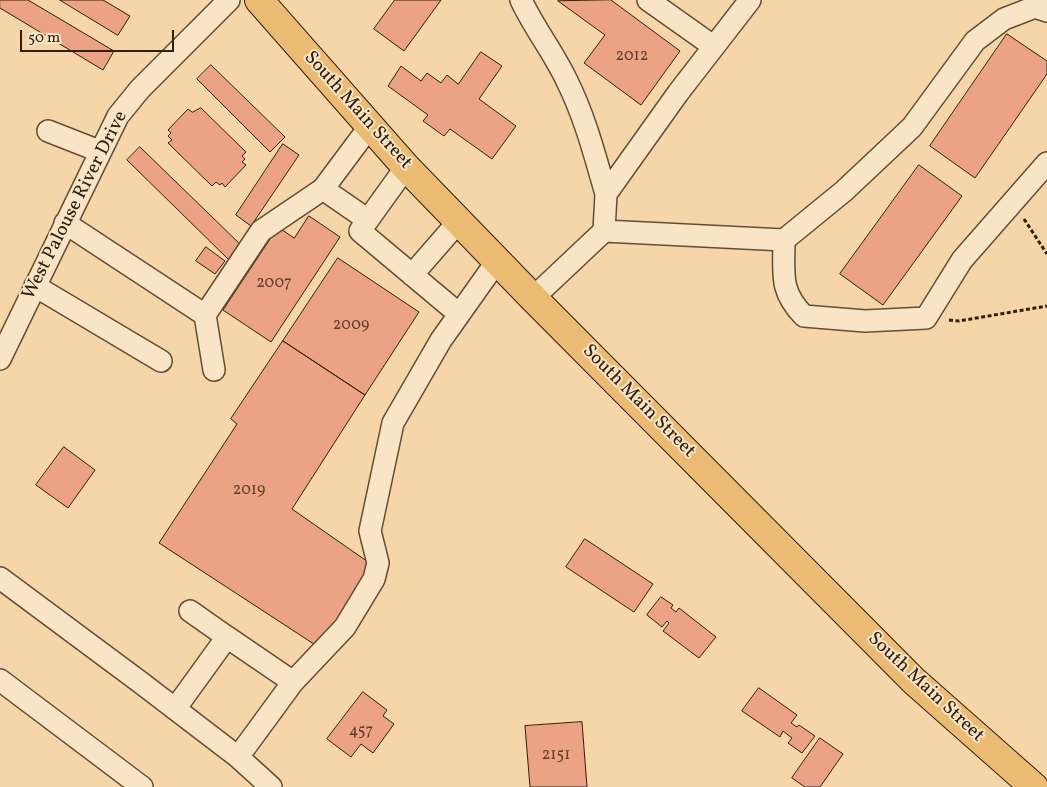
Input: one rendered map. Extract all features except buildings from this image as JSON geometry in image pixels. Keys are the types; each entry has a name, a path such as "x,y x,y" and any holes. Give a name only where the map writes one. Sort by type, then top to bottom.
{"highway":[{"name":"South Main Street","path":"259,0 406,167 533,298 914,681 1034,787"}],"street":[{"name":"West Palouse River Drive","path":"0,359 99,151 118,116 140,89 230,0"},
{"path":"521,0 530,20 567,79 606,194 604,231 533,298"},
{"path":"648,0 713,46"},
{"path":"606,194 713,46 750,0"},
{"path":"604,231 784,240 844,191 912,127 975,41 1004,19 1036,7 1047,10"},
{"path":"214,370 205,315 262,231 323,189 370,126"},
{"path":"48,132 99,151"},
{"path":"784,240 786,293 794,306 804,316 865,321 926,318 962,260 1047,163"},
{"path":"406,167 360,231 459,314"},
{"path":"323,189 368,220"},
{"path":"412,275 459,221"},
{"path":"65,223 205,315"},
{"path":"238,757 293,682 345,627 374,579 378,563 370,531 393,422 440,340 497,261"},
{"path":"35,286 161,361"},
{"path":"0,578 238,757 271,787"},
{"path":"190,611 293,682"},
{"path":"175,709 227,636"},
{"path":"0,680 142,787"}],"path":[{"path":"1012,203 1047,254"},
{"path":"926,318 959,321 1047,306"}]}
